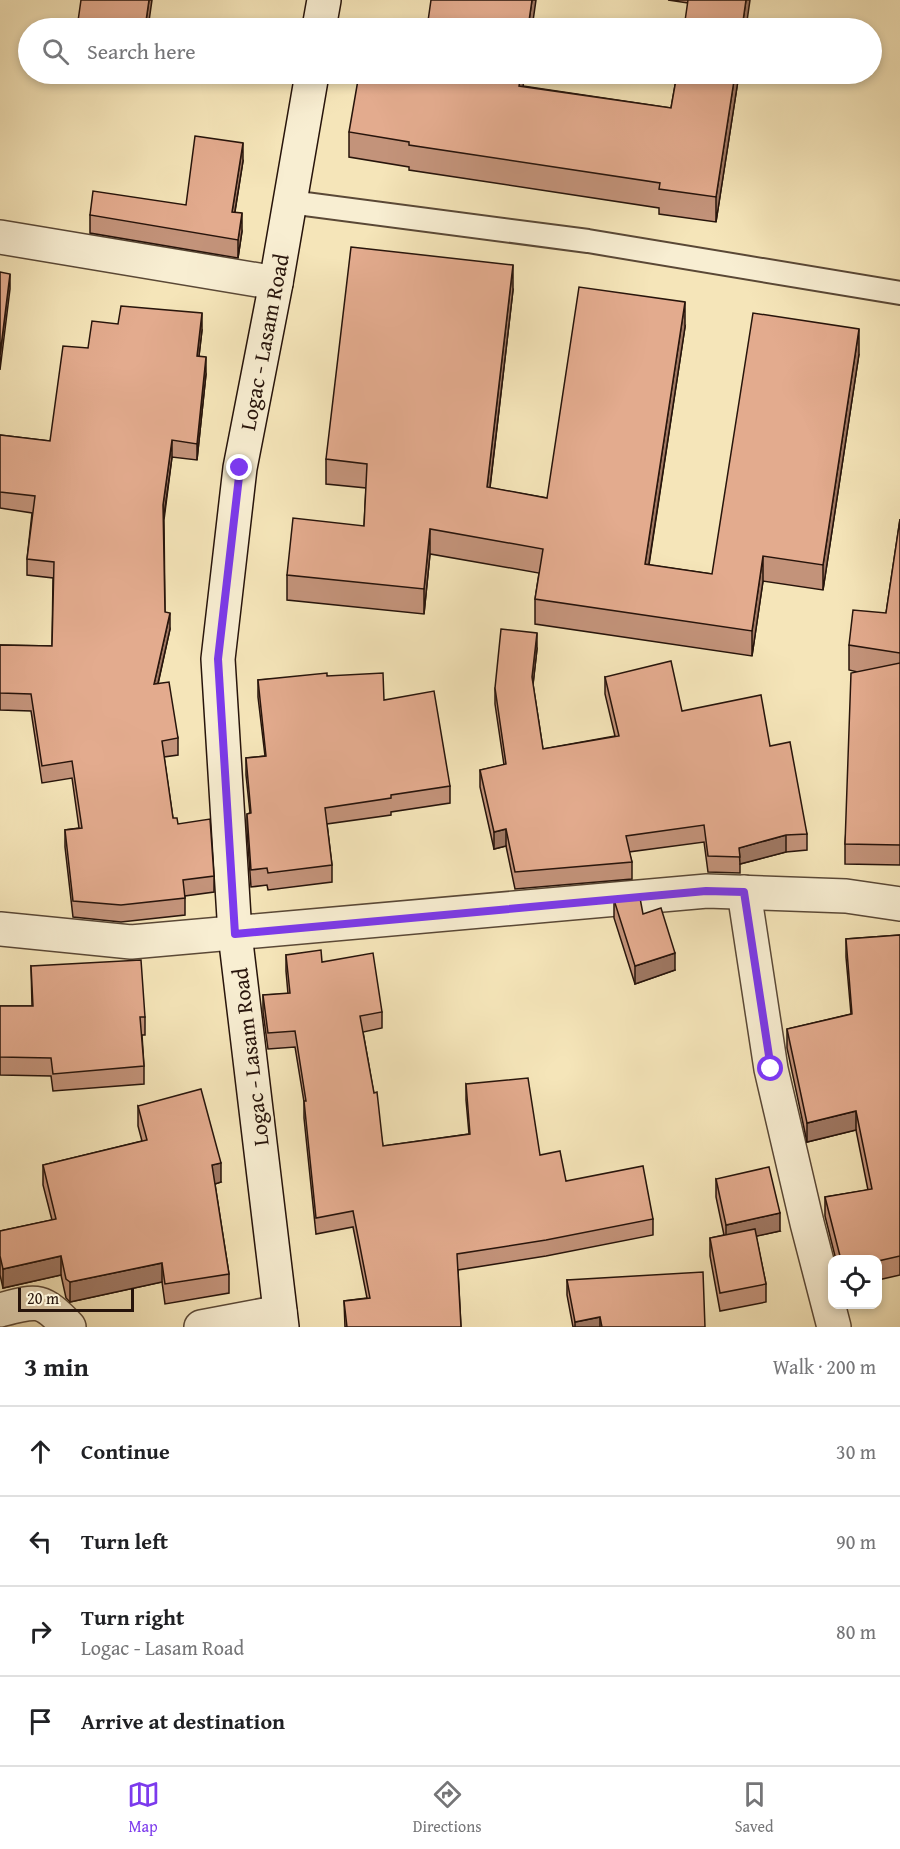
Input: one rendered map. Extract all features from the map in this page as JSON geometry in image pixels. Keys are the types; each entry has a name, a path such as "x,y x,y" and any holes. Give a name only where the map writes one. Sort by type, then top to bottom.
{"street":[{"path":"321,18 324,0"},
{"name":"Logac - Lasam Road","path":"281,1319 235,934 218,659 240,468 276,283 310,84"},
{"path":"0,237 276,283"},
{"path":"0,929 131,942 706,891 846,896 900,904"},
{"path":"744,892 771,1069 834,1327"},
{"path":"0,1310 26,1303 40,1303 49,1308 69,1327"},
{"path":"201,1327 281,1319"}],"lane":[{"path":"290,202 588,241 900,293"}],"building":[{"path":"81,0 149,0 146,18 78,18"},
{"path":"431,0 532,0 529,18 428,18"},
{"path":"688,0 746,0 743,18 685,18"},
{"path":"357,84 519,84 519,86 671,108 675,84 733,84 716,197 659,189 660,183 409,145 409,142 349,132"},
{"path":"195,136 243,143 232,212 242,213 238,240 90,215 93,191 186,205"},
{"path":"351,247 513,265 487,487 547,498 579,287 685,302 645,564 712,574 753,313 859,329 823,565 763,556 752,631 535,599 543,549 430,529 424,589 287,575 293,518 364,526 367,464 326,459"},
{"path":"0,272 10,274 0,355"},
{"path":"121,306 202,313 197,356 206,357 197,444 172,440 163,505 165,612 170,613 154,684 169,682 178,738 162,741 173,818 177,818 178,824 210,819 214,876 183,880 185,898 121,905 73,901 65,830 82,828 72,761 42,766 31,694 0,693 0,645 52,646 54,562 27,559 35,496 0,492 0,435 50,441 63,346 88,348 92,321 118,324"},
{"path":"900,519 900,653 849,645 853,610 886,613"},
{"path":"501,629 537,633 532,677 543,749 619,736 605,677 671,661 682,711 761,695 770,746 790,742 807,834 786,835 739,848 740,857 708,856 704,825 626,836 632,862 515,872 506,829 494,832 480,770 506,764 495,688"},
{"path":"900,663 900,845 845,844 851,673"},
{"path":"327,673 327,676 383,673 384,700 434,691 450,786 325,808 332,865 268,873 267,868 251,870 247,814 251,813 246,758 266,756 258,680"},
{"path":"640,898 643,914 661,908 675,953 635,966 614,900"},
{"path":"900,935 900,1256 882,1260 882,1255 840,1255 825,1197 872,1189 856,1111 807,1123 787,1029 852,1014 846,939"},
{"path":"321,950 322,962 373,953 382,1012 360,1016 374,1093 377,1092 383,1146 470,1134 466,1084 528,1078 540,1155 560,1151 566,1181 643,1166 653,1219 546,1240 457,1254 461,1327 347,1327 344,1301 370,1298 353,1211 316,1218 304,1101 306,1101 295,1031 268,1033 263,995 290,993 286,955"},
{"path":"141,960 145,1017 140,1017 144,1066 53,1074 51,1058 0,1057 0,1006 33,1006 31,966"},
{"path":"201,1089 221,1163 212,1165 229,1274 165,1284 162,1263 70,1282 66,1279 61,1256 3,1269 0,1256 0,1231 56,1219 43,1165 147,1140 138,1106"},
{"path":"769,1167 780,1213 726,1225 716,1179"},
{"path":"755,1229 766,1284 720,1293 710,1238"},
{"path":"703,1272 705,1327 602,1327 600,1317 575,1322 567,1280"}],"route":[{"path":"240,468 218,659 235,934 706,891 744,892 771,1069"}]}
